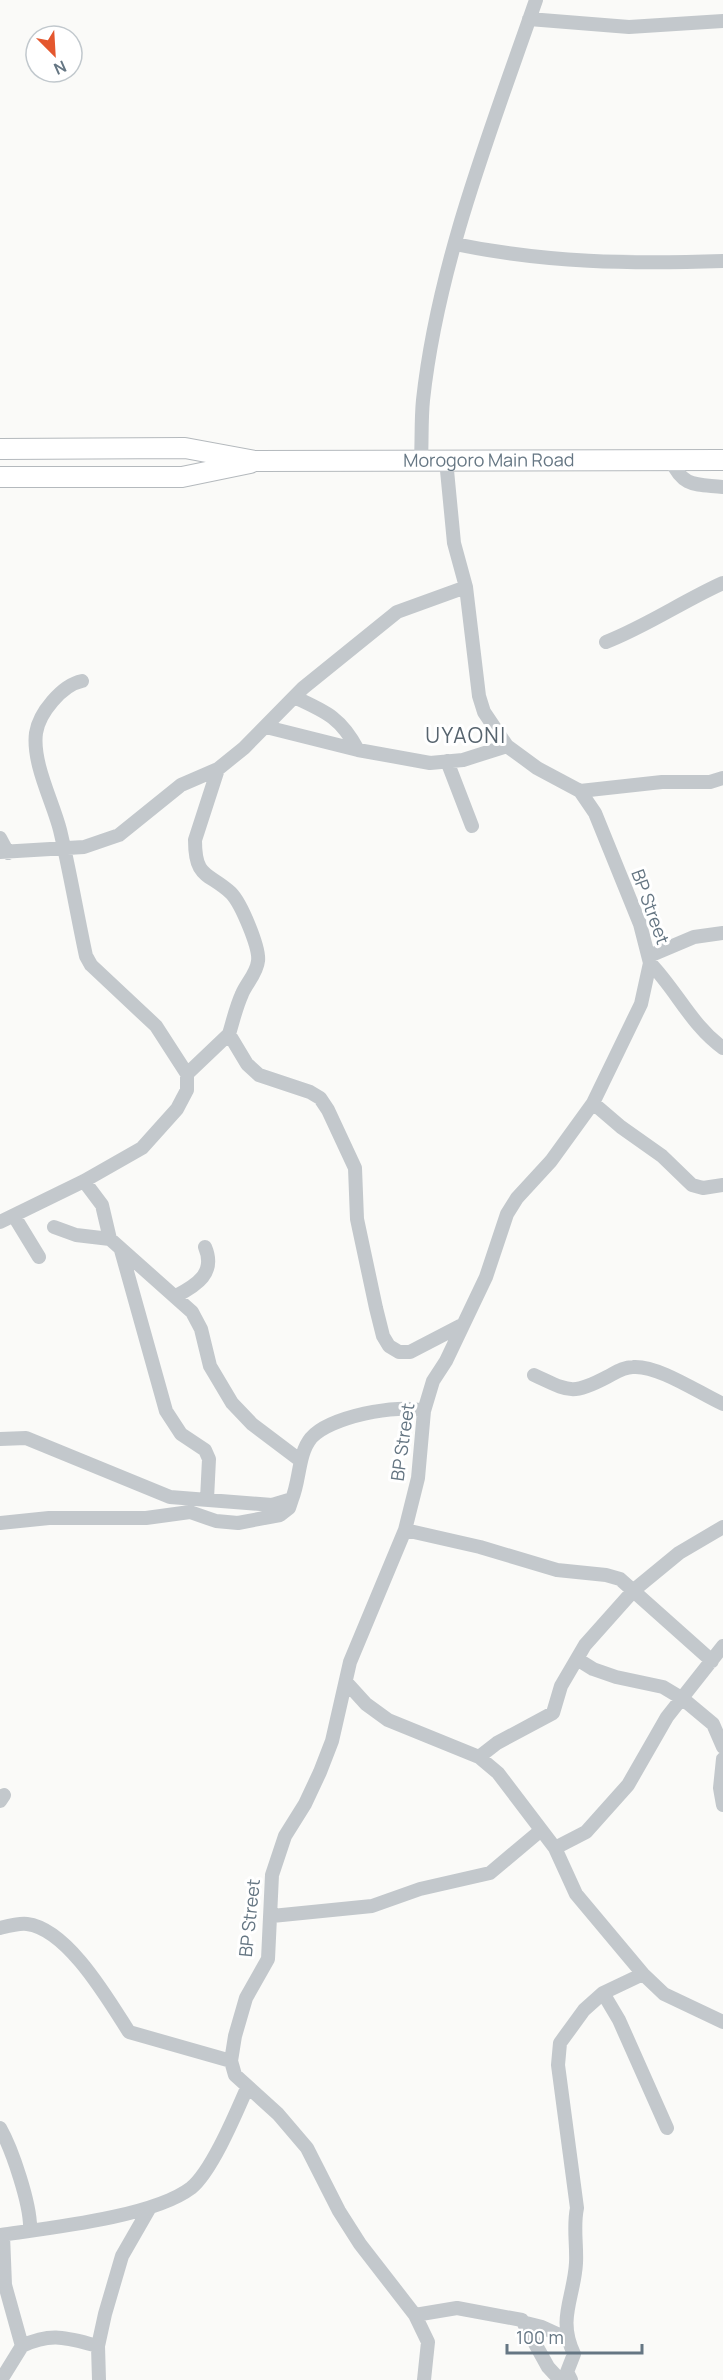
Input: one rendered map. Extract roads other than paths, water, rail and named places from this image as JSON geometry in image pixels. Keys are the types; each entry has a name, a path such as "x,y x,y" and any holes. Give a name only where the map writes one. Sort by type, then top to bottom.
{"highway":[{"name":"Morogoro Main Road","path":"0,449 185,448 255,461 374,463 422,460 723,460"},
{"name":"Morogoro Main Road","path":"0,477 182,477 255,461"}],"street":[{"path":"422,460 423,402 433,337 455,244 469,195 536,0"},
{"path":"529,19 629,27 723,21"},
{"path":"455,244 545,260 656,263 723,261"},
{"path":"446,460 454,543 466,587 479,696 484,712 507,746 537,768 580,791 662,782 710,782 723,778"},
{"path":"671,460 678,476 687,483 723,487"},
{"path":"606,642 632,632 696,594 723,583"},
{"path":"0,838 4,852 84,847 119,835 180,785 218,769 266,727 294,697 397,612 466,587"},
{"path":"0,1222 84,1181 142,1148 177,1109 187,1090 187,1074 156,1026 91,965 86,956 60,829 41,777 36,732 54,698 64,688 82,681"},
{"path":"294,697 329,715 347,729 358,750"},
{"path":"266,727 358,750 410,760 463,760 507,746"},
{"path":"447,761 472,826"},
{"path":"187,1074 230,1034 241,995 258,965 259,955 242,910 232,894 204,875 195,851 195,840 218,769"},
{"name":"BP Street","path":"231,2061 235,2036 246,1998 268,1959 272,1917 272,1875 285,1836 305,1804 332,1742 358,1640 405,1530 418,1478 424,1411 433,1381 486,1276 507,1214 517,1198 551,1161 593,1103 641,1004 650,960 640,924 594,813 580,791"},
{"path":"723,933 694,937 650,960 702,1032 723,1048"},
{"path":"230,1034 247,1065 259,1075 310,1092 320,1098 328,1110 355,1168 357,1219 383,1336 389,1346 399,1352 410,1352 462,1325"},
{"path":"593,1103 621,1127 662,1156 692,1185 703,1188 723,1185"},
{"path":"84,1181 102,1205 110,1239 192,1312 201,1329 210,1366 232,1403 252,1425 301,1461"},
{"path":"14,1216 39,1257"},
{"path":"54,1227 76,1235 110,1239"},
{"path":"176,1296 193,1287 207,1272 209,1256 205,1247"},
{"path":"121,1250 166,1412 182,1434 205,1450 208,1459 207,1499"},
{"path":"534,1375 575,1391 584,1389 625,1368 635,1366 661,1374 723,1404"},
{"path":"0,1523 49,1518 147,1518 190,1512 216,1521 238,1523 280,1515 289,1508 299,1483 301,1461 310,1439 337,1422 378,1411 416,1408 424,1411"},
{"path":"0,1439 26,1438 170,1497 272,1505 292,1499"},
{"path":"479,1757 497,1743 553,1713 561,1686 585,1645 634,1590 679,1553 723,1527"},
{"path":"405,1530 480,1547 556,1570 606,1575 620,1579 712,1661"},
{"path":"555,1848 586,1832 628,1785 667,1717 723,1646"},
{"path":"577,1659 593,1669 615,1677 663,1686 713,1724 723,1747"},
{"path":"346,1682 366,1704 388,1720 479,1757 498,1773 555,1848 576,1894 643,1974 664,1994 723,2022"},
{"path":"723,1759 720,1788 723,1805"},
{"path":"272,1917 372,1906 420,1888 490,1873 540,1831"},
{"path":"0,1929 27,1924 56,1938 89,1970 129,2032 231,2061 235,2074 247,2088 278,2114 307,2148 339,2211 360,2244 415,2315 428,2342 424,2380"},
{"path":"571,2380 567,2372 574,2354 566,2338 566,2318 576,2265 577,2208 558,2066 560,2043 584,2010 603,1993 643,1974"},
{"path":"603,1993 619,2020 667,2128"},
{"path":"22,2346 5,2285 1,2235 149,2209 185,2191 199,2179 233,2121 247,2088"},
{"path":"0,2128 8,2142 19,2182 29,2206 30,2229"},
{"path":"99,2380 98,2346 123,2256 149,2209"},
{"path":"415,2315 457,2308 504,2315 526,2324 542,2327 566,2338"},
{"path":"526,2324 548,2367 560,2380"},
{"path":"2,2380 22,2346 38,2338 57,2335 98,2346"}],"district":[{"name":"UYAONI","path":"466,736"}]}
